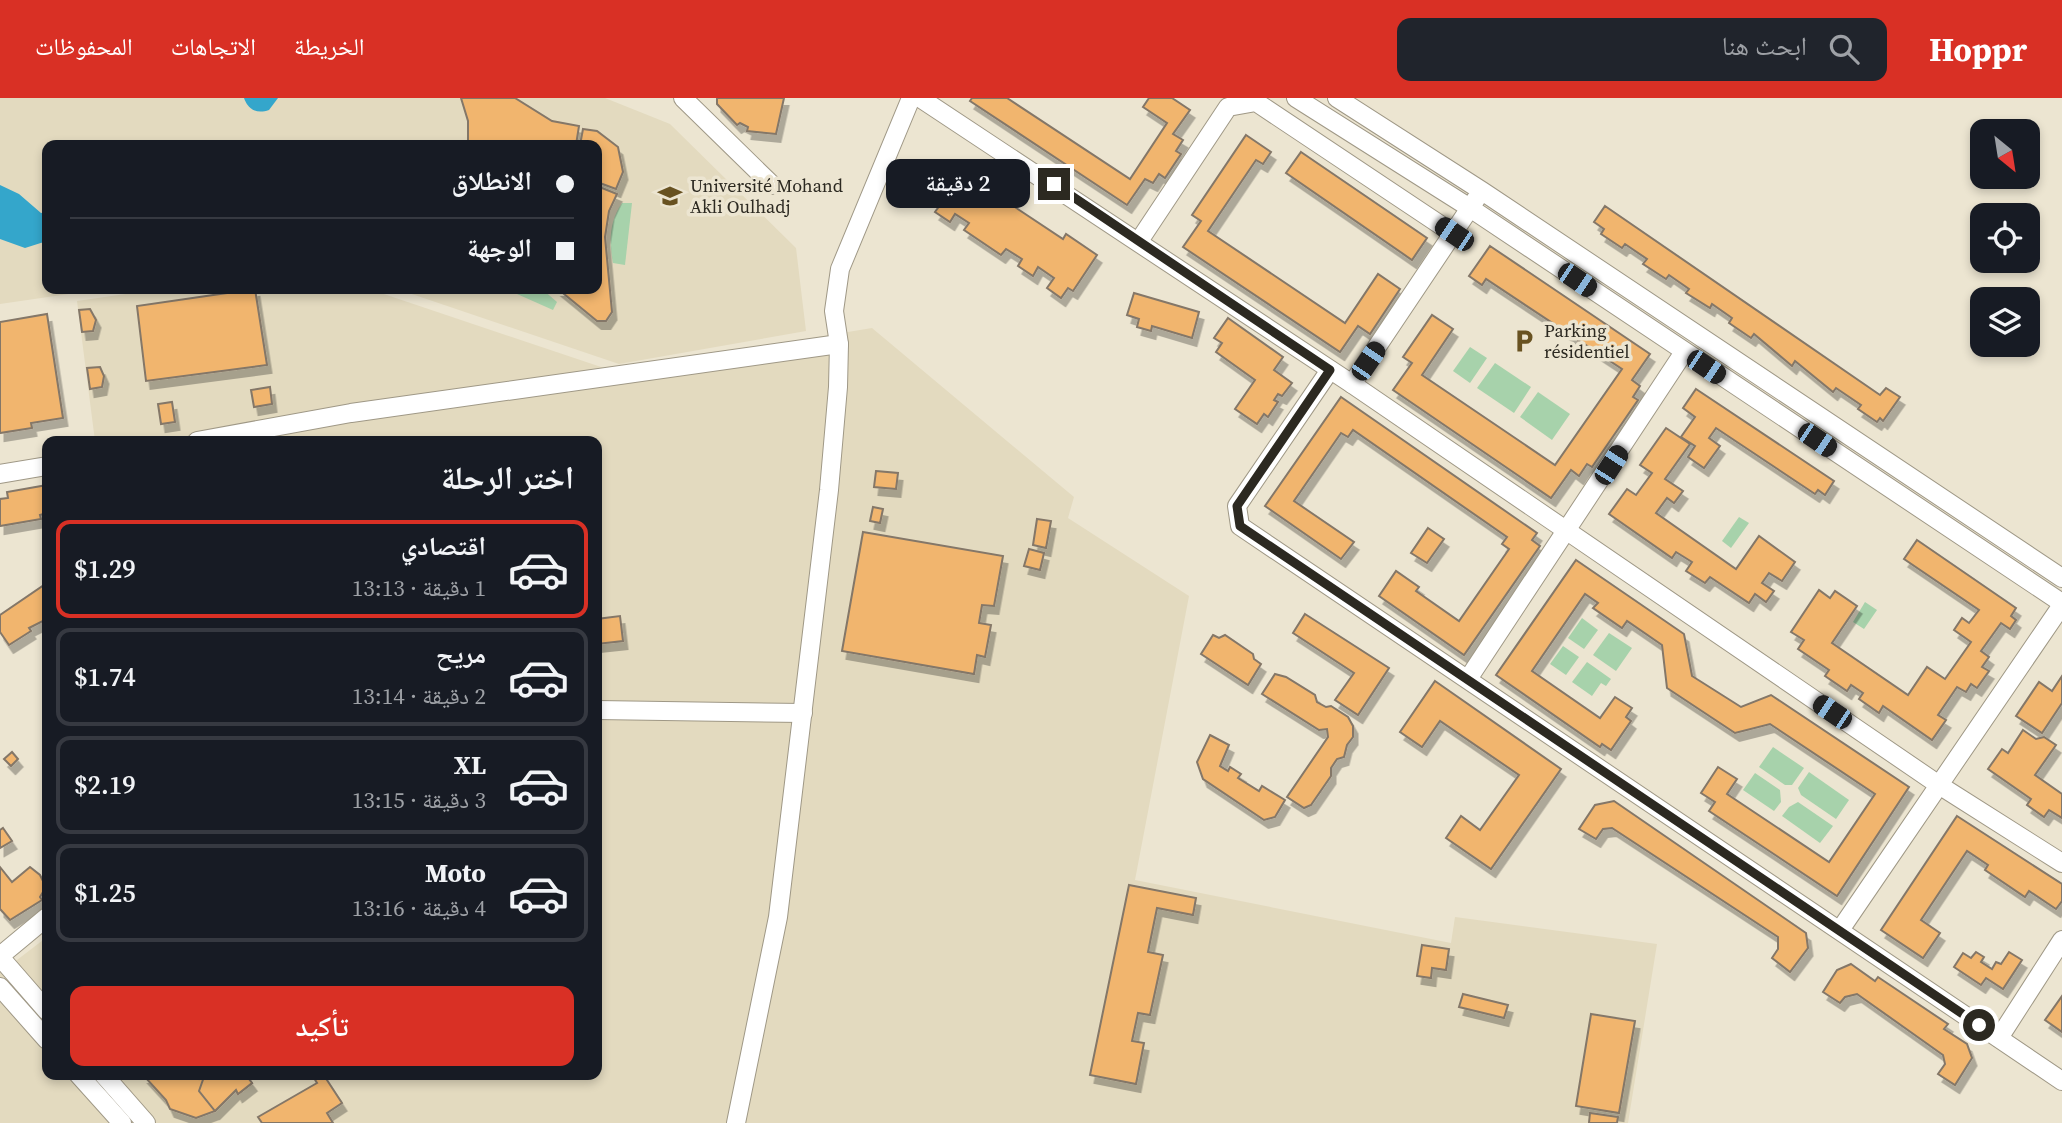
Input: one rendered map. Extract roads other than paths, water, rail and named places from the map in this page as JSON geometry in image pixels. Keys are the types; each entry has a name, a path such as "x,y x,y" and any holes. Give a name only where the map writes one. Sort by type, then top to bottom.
{"street":[{"path":"683,98 772,185"},
{"path":"736,1123 778,917 803,713 829,490 839,344 834,312 840,269 911,98"},
{"path":"920,98 1352,384 1939,785 2062,863"},
{"path":"1296,98 1470,208 2062,604 1840,930"},
{"path":"1337,98 1482,191 2062,578"},
{"path":"1139,241 1228,107 1256,102 1454,234"},
{"path":"1352,384 1482,191"},
{"path":"224,436 351,413 839,344"},
{"path":"1468,679 1567,533 1684,352"},
{"path":"1330,370 1237,506 1240,526 2062,1081"},
{"path":"0,474 42,467"},
{"path":"602,710 803,713"},
{"path":"42,921 0,957 42,1005"},
{"path":"1999,1038 2062,940"},
{"path":"0,987 42,1034"},
{"path":"83,1080 122,1123"},
{"path":"108,1080 146,1123"}],"water":[{"path":"244,98 278,98 269,110 261,112 253,110"},
{"path":"0,185 19,194 42,213 42,243 25,248 0,239"}],"place":[{"name":"Université Mohand Akli Oulhadj","path":"670,196"},
{"name":"Parking résidentiel","path":"1524,341"}]}
